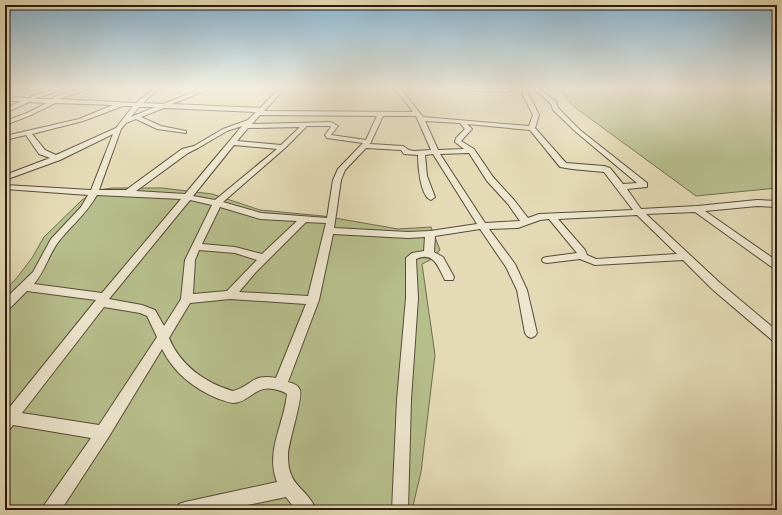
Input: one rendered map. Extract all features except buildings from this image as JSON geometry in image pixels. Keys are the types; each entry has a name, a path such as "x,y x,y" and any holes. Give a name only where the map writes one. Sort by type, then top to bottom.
{"street":[{"path":"5,123 32,112"},
{"path":"5,138 88,118 102,112"},
{"path":"5,306 37,274 54,241 82,212 94,192 120,126 131,112"},
{"path":"5,178 57,158 148,112"},
{"path":"8,421 103,300 259,112"},
{"path":"261,112 419,116 532,128 563,165 605,169 621,187 639,212 716,286 776,337"},
{"path":"416,112 436,153 482,226 511,266 522,290 531,333"},
{"path":"532,128 536,115 534,112"},
{"path":"557,112 582,135 644,185 621,187"},
{"path":"280,385 313,300 330,226 337,180 342,169 367,144 381,114"},
{"path":"136,117 159,128 184,132"},
{"path":"461,121 469,129 458,139 458,142 471,151 490,179 524,221"},
{"path":"128,193 185,151 196,147 225,130 248,124 333,124 335,126 328,135 329,137 367,144 403,148 410,152 436,153 471,151"},
{"path":"51,510 103,433 187,299 190,260 218,203 232,189 283,146 305,124"},
{"path":"28,132 42,152 57,158"},
{"path":"232,143 283,146"},
{"path":"421,153 423,176 431,197"},
{"path":"5,188 128,193 188,198 218,203 260,216 303,220 330,226 408,235 430,234 482,226 518,225 524,221 540,217 697,209 757,203 777,204"},
{"path":"697,209 777,266"},
{"path":"552,217 582,252 581,256"},
{"path":"230,295 264,258 303,220"},
{"path":"429,254 430,234"},
{"path":"196,247 235,250 264,258"},
{"path":"400,510 404,400 412,298 412,258 416,255 429,254 439,259 449,277"},
{"path":"547,260 581,256 595,262 686,257"},
{"path":"25,287 103,300 148,311 153,315 168,349 188,375 207,388 234,397 239,396 258,383 267,382 280,385 294,392 293,402 284,432 281,455 281,472 289,488 308,510"},
{"path":"187,299 230,295 313,300"},
{"path":"8,421 103,433"},
{"path":"185,510 289,488"}],"green space":[{"path":"581,112 777,112 777,188 696,196"},
{"path":"113,188 162,188 212,194 260,210 323,216 398,229 431,227 440,250 432,259 422,264 435,355 421,472 412,510 5,510 5,289 15,280 32,258 44,237 82,200 97,190"}]}
